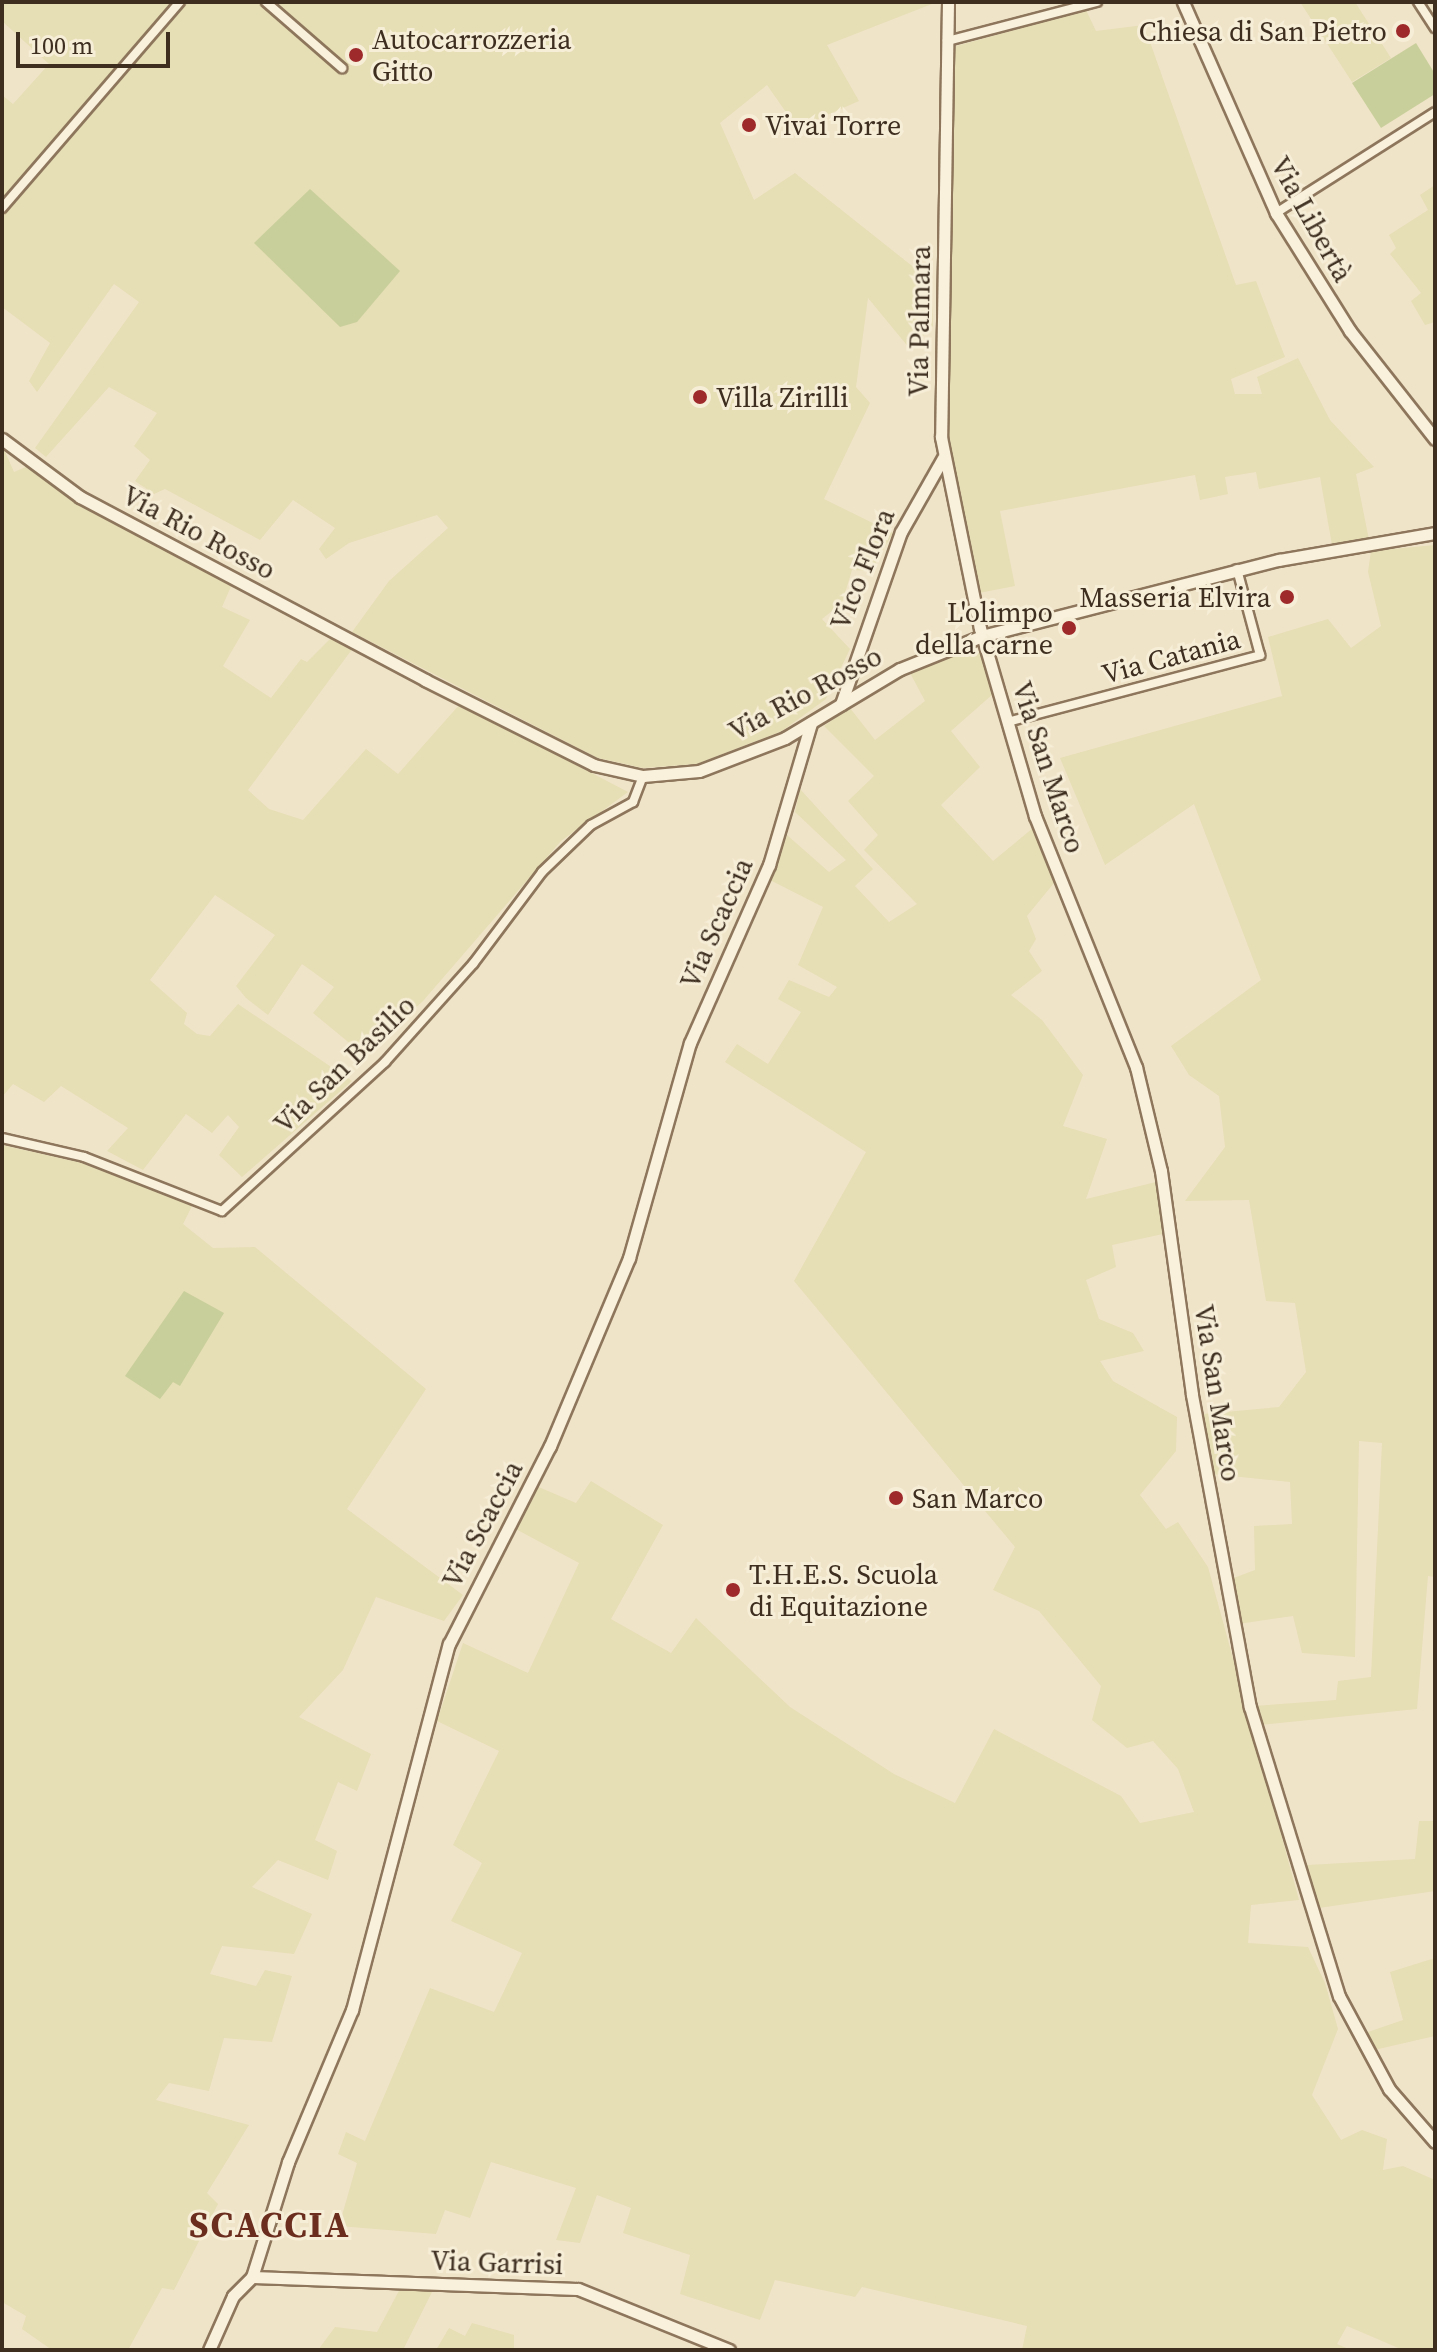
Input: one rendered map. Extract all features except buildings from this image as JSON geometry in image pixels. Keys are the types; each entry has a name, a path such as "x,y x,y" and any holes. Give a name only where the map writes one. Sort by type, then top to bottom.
{"street":[{"path":"2,208 180,2"},
{"path":"266,2 342,68"},
{"name":"Via Palmara","path":"948,2 943,458 982,636"},
{"path":"947,41 1097,2"},
{"name":"Via Libertà","path":"1183,2 1276,213 1350,331 1435,439"},
{"path":"1418,2 1435,28"},
{"path":"1276,213 1435,112"},
{"name":"Via Rio Rosso","path":"2,439 80,497 425,680 594,765 643,776 699,771 811,723 900,669 982,636 1237,569 1435,536"},
{"name":"Vico Flora","path":"841,704 901,532 943,458"},
{"name":"Via Catania","path":"1007,722 1260,655 1237,569"},
{"name":"Via San Marco","path":"982,636 1035,816 1136,1067 1161,1171 1239,1666 1322,1948 1376,2067 1435,2142"},
{"name":"Via Scaccia","path":"209,2350 233,2296 252,2277 288,2162 362,1976 449,1644 550,1446 629,1258 690,1043 769,865 811,723"},
{"name":"Via San Basilio","path":"2,1138 84,1157 222,1211 385,1062 473,964 542,872 591,825 633,802 643,776"},
{"name":"Via Garrisi","path":"252,2277 578,2289 729,2350"}],"shaded area":[{"path":"2,2 937,2 827,45 859,101 797,128 767,85 720,123 754,200 795,173 931,281 933,326 910,349 868,298 856,387 870,403 824,499 893,533 871,571 852,570 842,603 822,619 850,649 826,699 782,731 697,764 643,768 598,758 352,632 389,581 448,528 437,515 349,543 326,559 319,549 335,528 293,500 260,540 165,489 154,494 135,481 150,460 134,446 157,413 109,387 46,457 35,448 139,302 114,284 37,392 29,381 50,343 2,307 2,95 13,104 49,64 2,21"},
{"path":"1300,2 1355,2 1391,58 1352,82"},
{"path":"1086,10 1096,31 1144,25 1236,285 1256,281 1285,357 1231,379 1235,394 1262,394 1257,377 1298,358 1330,420 1374,467 1356,474 1369,540 1332,545 1320,477 1259,489 1256,472 1225,477 1228,494 1200,500 1195,475 1000,511 1015,586 979,593 947,457 953,47"},
{"path":"1435,185 1435,322 1425,325 1411,301 1421,293 1390,254 1396,248 1389,235 1428,210 1420,195"},
{"path":"2,445 14,472 28,466 76,500 233,582 222,607 250,620 223,666 271,698 301,659 307,662 333,636 353,648 248,790 269,809 303,820 366,749 398,774 460,704 628,792 561,841 423,1001 364,1055 313,1013 334,987 302,964 268,1015 246,998 236,986 275,935 215,895 150,980 187,1013 184,1024 197,1034 210,1036 238,1004 352,1081 242,1177 219,1155 239,1127 228,1115 212,1133 186,1114 143,1170 107,1151 128,1128 61,1086 44,1102 13,1084 2,1097"},
{"path":"1435,545 1435,1577 1428,1576 1417,1709 1259,1725 1253,1706 1336,1700 1338,1681 1371,1677 1382,1443 1359,1441 1355,1657 1302,1653 1293,1616 1238,1624 1231,1579 1255,1570 1254,1526 1292,1524 1290,1482 1212,1474 1203,1414 1279,1407 1306,1372 1295,1303 1266,1301 1249,1200 1185,1201 1225,1147 1219,1096 1189,1075 1171,1046 1261,980 1194,804 1105,865 1060,758 1282,696 1268,637 1328,619 1351,648 1381,626 1368,572 1371,551"},
{"path":"965,647 980,651 993,694 951,731 980,767 941,805 993,861 1033,828 1054,883 1027,916 1036,939 1029,951 1042,971 1011,995 1042,1020 1083,1075 1063,1126 1107,1139 1086,1199 1156,1182 1163,1234 1112,1245 1116,1267 1086,1280 1099,1319 1133,1333 1144,1351 1100,1361 1113,1381 1177,1417 1176,1451 1140,1495 1166,1529 1178,1522 1208,1567 1299,1900 1251,1905 1248,1943 1308,1947 1325,1983 1338,2029 1312,2095 1341,2140 1362,2130 1387,2139 1383,2170 1403,2166 1435,2180 1435,2350 1403,2350 1347,2326 1337,2344 1351,2350 1022,2350 1027,2326 862,2287 855,2297 775,2280 760,2320 680,2294 690,2255 623,2233 631,2208 597,2195 580,2243 556,2240 576,2188 491,2162 470,2218 445,2210 436,2234 339,2226 357,2163 338,2154 346,2132 365,2141 430,1988 494,2012 522,1953 451,1921 482,1863 453,1845 499,1751 437,1721 463,1643 528,1673 579,1563 512,1527 534,1485 576,1503 591,1481 663,1525 611,1619 671,1653 696,1618 790,1707 894,1774 955,1803 994,1729 1121,1796 1140,1823 1194,1812 1178,1769 1153,1741 1127,1748 1092,1720 1101,1686 1039,1611 993,1590 1015,1547 794,1281 866,1152 725,1062 737,1044 768,1064 801,1012 778,999 789,980 829,997 837,987 798,965 823,907 770,880 787,835 829,872 846,860 795,812 800,789 873,869 855,886 889,922 917,904 864,850 878,835 848,801 874,776 824,726 850,708 875,740 925,701 909,671"},
{"path":"2,1145 82,1163 193,1204 183,1224 213,1248 255,1247 426,1389 347,1509 463,1595 444,1621 376,1597 343,1670 299,1717 371,1754 357,1791 338,1782 315,1840 337,1851 328,1880 278,1860 252,1887 312,1914 294,1954 222,1946 210,1974 256,1986 265,1970 292,1976 272,2042 224,2038 209,2091 169,2083 156,2100 249,2125 207,2193 218,2204 174,2290 162,2288 128,2350 52,2350 22,2329 26,2316 2,2302"},
{"path":"1419,1821 1435,1821 1435,1891 1319,1908 1307,1865 1415,1859"},
{"path":"1435,1958 1435,2036 1374,2050 1365,2033 1403,2020 1390,1972"},
{"path":"401,2287 433,2290 403,2350 318,2350 335,2327 377,2332"},
{"path":"472,2323 514,2335 514,2350 436,2350 449,2328 465,2336"}],"green space":[{"path":"1416,43 1435,74 1435,94 1381,128 1352,83"},
{"path":"310,189 400,271 357,322 340,327 254,243"},
{"path":"184,1291 224,1313 180,1386 173,1382 160,1399 125,1376"}],"place":[{"name":"Chiesa di San Pietro","path":"1403,31"},
{"name":"Autocarrozzeria Gitto","path":"356,55"},
{"name":"Vivai Torre","path":"749,125"},
{"name":"Villa Zirilli","path":"700,397"},
{"name":"Masseria Elvira","path":"1287,597"},
{"name":"L'olimpo della carne","path":"1069,628"},
{"name":"San Marco","path":"896,1498"},
{"name":"T.H.E.S. Scuola di Equitazione","path":"733,1590"}],"district":[{"name":"SCACCIA","path":"270,2225"}]}
